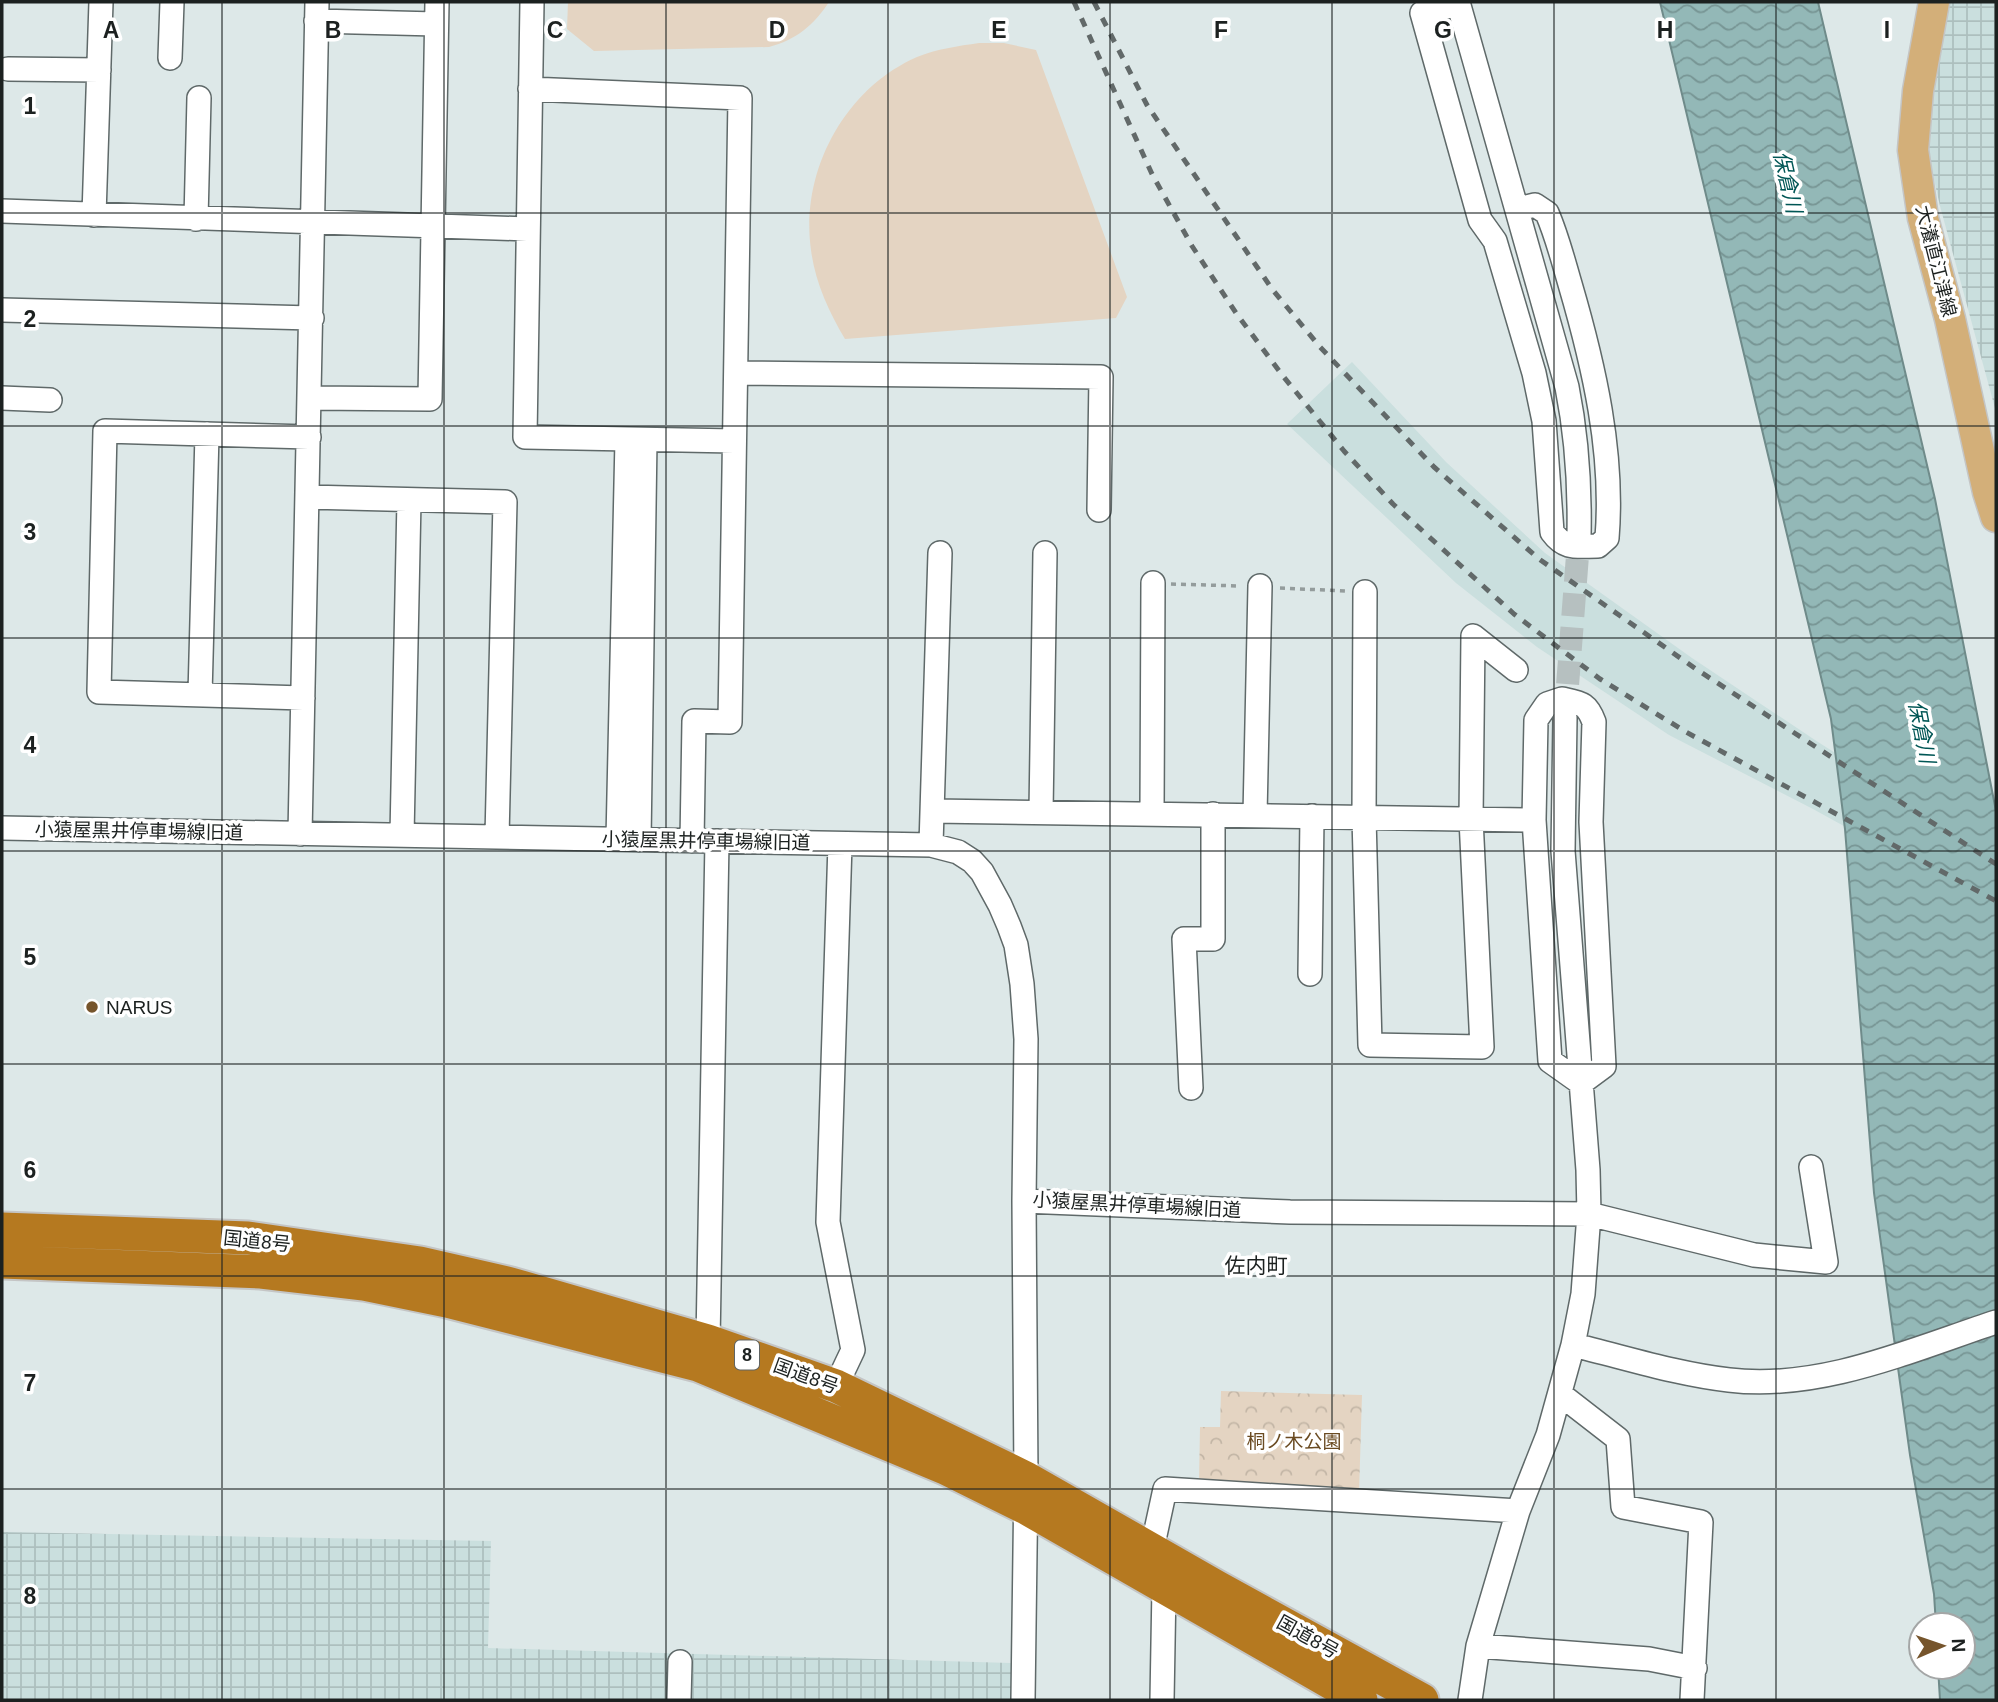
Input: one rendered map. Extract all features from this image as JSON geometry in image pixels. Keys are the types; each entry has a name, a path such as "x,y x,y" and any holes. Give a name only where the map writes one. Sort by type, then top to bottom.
{"highway":[{"name":"国道8号","path":"2,1229 248,1238 420,1263 511,1284 708,1341 836,1386 1026,1493 1152,1549 1422,1700"},
{"name":"国道8号","path":"2,1262 261,1272 364,1284 447,1301 698,1365 946,1468 1026,1493 1082,1538 1361,1700"}],"main road":[{"name":"大瀁直江津線","path":"1934,2 1918,90 1913,150 1923,218 1950,319 1988,492 1996,517"}],"street":[{"path":"94,215 101,2"},
{"path":"170,58 172,2"},
{"path":"532,2 525,437 734,441"},
{"path":"1518,209 1535,205 1547,213 1578,310 1593,370 1603,428 1607,478 1607,538 1598,546 1569,546 1559,541 1552,532 1544,421 1534,373 1495,241 1480,220 1422,13 1458,3 1567,387 1580,485 1579,536"},
{"path":"300,834 317,11 437,13 430,400 310,398"},
{"path":"8,69 99,70"},
{"path":"530,89 740,98 730,722 694,721 692,841"},
{"path":"196,219 200,98"},
{"path":"2,211 527,229"},
{"path":"2,310 312,318"},
{"path":"736,373 1101,377 1099,510"},
{"path":"2,398 50,400"},
{"path":"303,698 99,692 105,431 309,437"},
{"path":"200,695 207,434"},
{"path":"629,840 636,440"},
{"path":"308,497 505,502 497,837"},
{"path":"401,835 409,500"},
{"path":"931,845 940,553"},
{"path":"1041,812 1045,553"},
{"path":"1152,814 1153,583"},
{"path":"1255,815 1260,586"},
{"path":"1365,592 1364,817 1370,1045 1482,1047 1471,819 1473,636 1516,670"},
{"path":"1562,699 1581,703 1589,710 1594,722 1591,822 1604,1066 1581,1083 1550,1061 1534,820 1536,720 1547,704 1562,699"},
{"path":"1470,1700 1478,1646 1518,1511 1548,1434 1584,1294 1588,1170 1563,851 1566,718"},
{"path":"933,811 1534,820"},
{"path":"1191,1088 1184,939 1213,939 1213,814"},
{"path":"1310,974 1312,816"},
{"name":"小猿屋黒井停車場線旧道","path":"2,828 931,845 958,852 982,872 1000,905 1016,945 1023,984 1026,1039 1024,1201 1290,1212 1588,1214 1754,1255 1826,1262 1811,1167"},
{"path":"708,1341 718,841"},
{"path":"836,1386 853,1350 828,1222 840,844"},
{"path":"1023,1700 1026,1493 1024,1201"},
{"path":"1573,1345 1696,1375 1730,1380 1790,1381 1870,1363 1996,1322"},
{"path":"1560,1394 1618,1439 1623,1507 1701,1522 1692,1700"},
{"path":"1152,1549 1165,1489 1518,1511"},
{"path":"1161,1700 1164,1587"},
{"path":"1478,1646 1649,1659 1695,1668"},
{"path":"679,1700 680,1662"}],"shaded area":[{"path":"1943,2 1996,2 1996,412 1940,206 1922,126"},
{"path":"1352,362 1446,462 1545,553 1692,658 1996,855 1996,910 1813,809 1669,735 1537,647 1456,583 1287,424"},
{"path":"2,1532 491,1541 488,1648 1011,1663 1011,1700 2,1700"}],"green space":[{"path":"568,2 829,2 804,31 769,47 594,51 567,29"},
{"path":"979,43 1004,43 1036,50 1127,297 1116,318 845,339 824,296 811,250 809,221 820,163 848,112 868,90 891,71 925,54"},
{"name":"桐ノ木公園","path":"1221,1391 1362,1395 1359,1494 1199,1483 1200,1427 1220,1427"}],"water":[{"name":"保倉川","path":"1660,2 1818,2 1935,499 1996,811 1996,1700 1940,1700 1939,1681 1977,1681 1977,1611 1935,1611 1910,1455 1874,1193 1845,829 1831,719"}],"tunnel":[{"path":"1565,718 1579,536"}],"railway":[{"path":"1074,2 1152,174 1192,246 1236,313 1283,376 1344,451 1393,504 1514,614 1600,679 1686,732 1996,901"},
{"path":"1094,2 1147,105 1272,289 1320,347 1434,467 1539,559 1696,669 1996,864"}],"place":[{"name":"NARUS","path":"92,1007"}],"district":[{"name":"佐内町","path":"1256,1265"}]}
